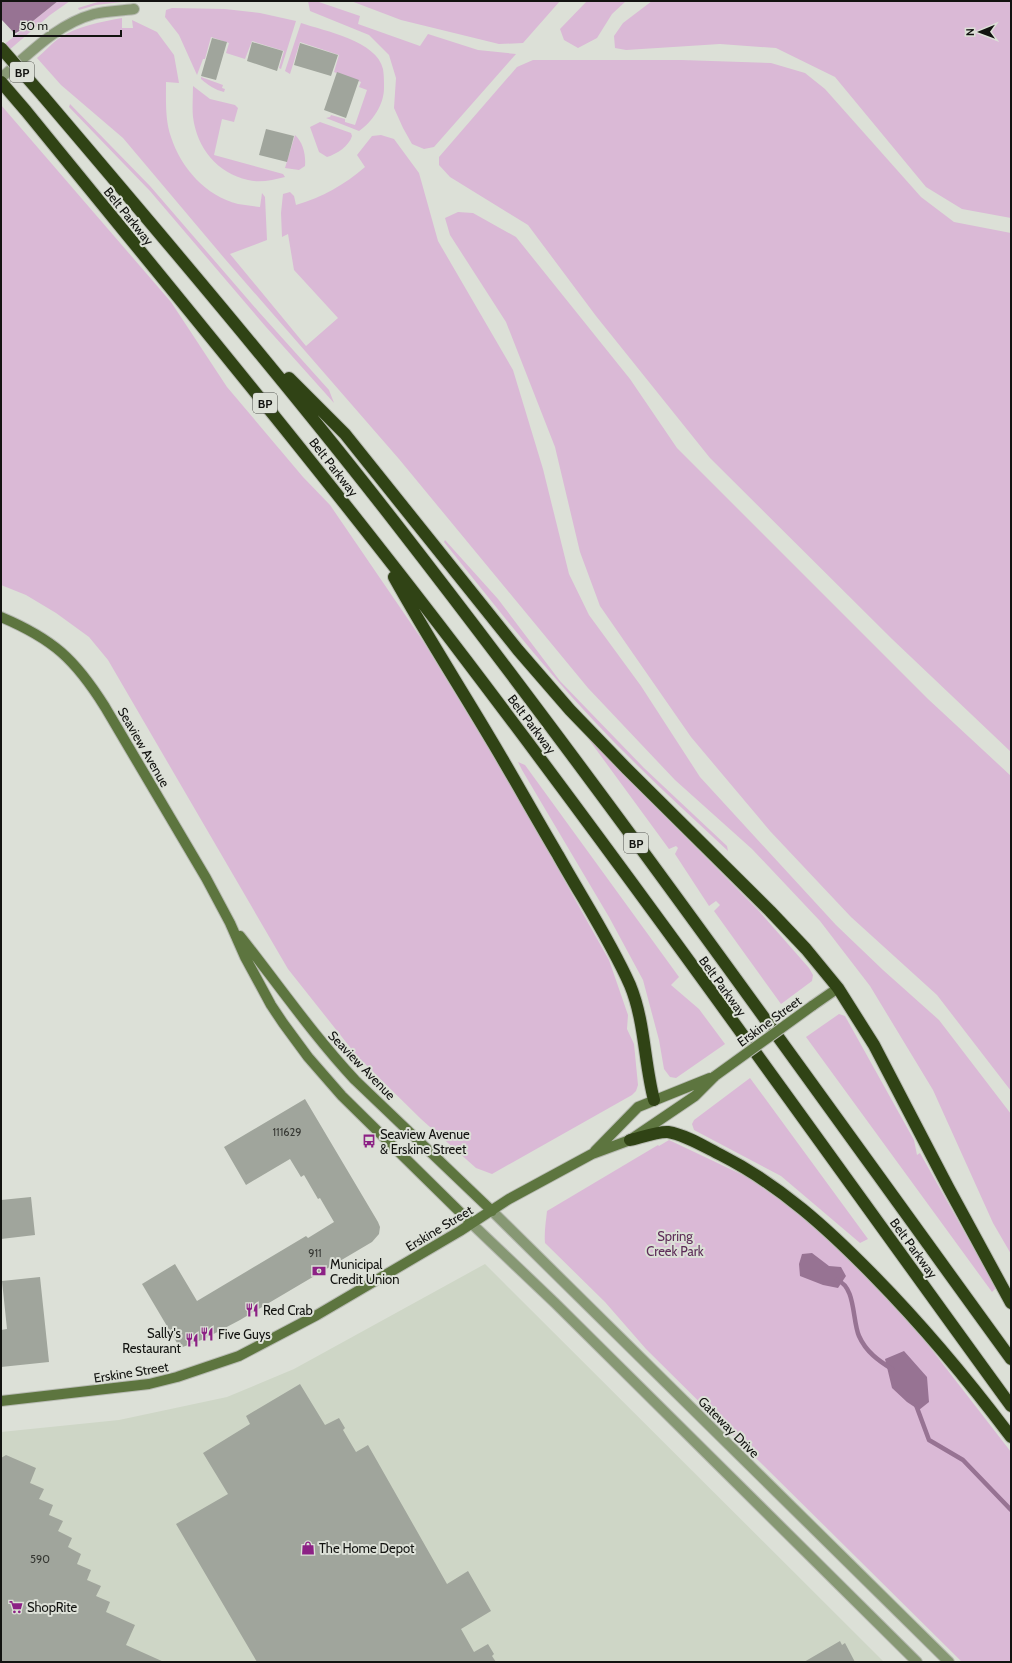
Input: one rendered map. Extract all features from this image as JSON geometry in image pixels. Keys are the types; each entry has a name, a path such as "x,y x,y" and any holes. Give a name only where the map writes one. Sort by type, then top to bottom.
{"highway":[{"name":"Belt Parkway","path":"1,48 247,337 397,524 563,743 1011,1359"},
{"name":"Belt Parkway","path":"1,82 26,110 277,419 373,541 558,782 1011,1406"},
{"path":"247,337 345,434 518,650 570,710 627,769 770,911 806,949 838,988 874,1045 1011,1303"},
{"path":"373,541 425,632 493,743 618,961 636,1003 654,1100"},
{"path":"630,1140 666,1132 678,1136 733,1162 767,1182 799,1206 836,1237 914,1318 963,1375 1011,1438"}],"main road":[{"name":"Seaview Avenue","path":"1,616 42,637 65,655 87,680 103,702 206,878 245,957 271,1005 308,1057 342,1096 471,1223"},
{"name":"Seaview Avenue","path":"230,924 334,1058 492,1211"},
{"name":"Erskine Street","path":"1,1400 149,1384 177,1377 239,1356 317,1315 492,1211 509,1199 592,1154 630,1140 695,1096 715,1076 838,988"},
{"name":"Erskine Street","path":"592,1154 638,1107 715,1076"}],"street":[{"path":"1,78 45,40 64,26 96,14 134,9"},
{"name":"Gateway Drive","path":"492,1211 949,1662"},
{"path":"471,1223 555,1303 917,1662"}],"shaded area":[{"path":"1,1 58,1 23,29 7,38 1,44"},
{"path":"812,1253 829,1266 841,1267 846,1276 838,1288 823,1285 800,1276 799,1264 802,1254"},
{"path":"485,1264 884,1662 1,1662 1,1432 119,1420 227,1397 294,1369"},
{"path":"904,1351 927,1377 929,1402 919,1410 907,1402 892,1388 885,1359"}],"green space":[{"path":"58,1 70,1 50,15 1,57 1,47"},
{"path":"101,1 131,1 96,5 79,10 78,8"},
{"path":"308,1 316,1 360,16 358,24 420,46 428,34 478,50 516,54 434,147 424,149 412,144 394,108 396,78 389,55 369,35 310,11"},
{"path":"351,1 560,1 523,43 499,44 401,20"},
{"path":"587,1 626,1 612,14 597,38 578,48 564,40 560,29"},
{"path":"652,1 1011,1 1011,218 962,209 926,187 835,77 776,48 720,44 626,50 615,48 614,36 623,23"},
{"path":"172,8 225,9 260,13 296,21 281,69 279,68 284,51 252,41 245,59 226,53 229,43 211,37 205,59 203,59 197,75 179,35 165,17 166,10"},
{"path":"122,18 122,28 133,28 132,20 157,32 174,55 179,83 166,82 167,117 169,131 175,148 188,170 215,195 226,200 238,204 260,207 262,193 265,197 267,240 230,254 306,346 338,318 294,270 288,234 282,237 281,213 283,194 290,192 294,196 296,205 324,194 341,185 365,167 357,155 372,136 381,135 394,139 419,173 438,241 513,370 543,469 569,574 589,615 641,686 700,777 836,925 883,970 939,1020 1011,1114 1011,1254 993,1223 933,1090 870,986 820,921 752,849 675,780 588,688 399,459 225,259 123,138 61,85 37,58 58,39 73,31 97,23"},
{"path":"301,23 349,38 371,51 379,59 384,74 382,101 373,118 359,131 326,118 330,117 331,115 345,119 345,122 355,125 367,90 359,87 361,82 334,72 339,55 300,42 290,74 285,71"},
{"path":"533,60 682,60 771,63 805,73 825,89 921,197 954,222 1011,233 1011,752 892,639 710,458 596,316 528,225 450,177 439,165 439,157 517,67"},
{"path":"201,77 223,85 222,88 225,89 224,92 209,85 201,79"},
{"path":"193,86 210,99 235,105 238,108 234,122 222,119 214,155 283,174 285,177 266,181 248,180 227,172 210,158 199,139 195,128 193,117"},
{"path":"70,104 150,186 258,311 329,390 334,403 266,327 150,191 69,107"},
{"path":"1,105 171,302 227,387 303,477 330,505 423,641 511,785 609,960 628,1015 627,1029 634,1044 638,1085 636,1091 632,1095 492,1174 476,1168 421,1119 357,1056 288,969 108,660 89,637 56,613 26,595 1,585"},
{"path":"320,122 351,133 352,136 342,149 327,157 319,152 310,127"},
{"path":"295,135 302,145 305,158 305,166 299,170 285,168"},
{"path":"458,212 473,213 516,237 630,379 677,448 928,699 1011,776 1011,1091 937,995 851,917 770,831 691,737 600,606 580,552 555,447 506,322 450,235 445,218"},
{"path":"445,540 498,599 560,681 644,768 727,846 728,851 643,771 574,699 499,610 444,542"},
{"path":"587,737 759,911 809,968 813,975 812,981 781,1004 714,911 720,905 716,901 709,906 675,854 678,848 676,846 669,849"},
{"path":"518,762 525,765 679,977 671,985 699,1009 725,1044 676,1078 670,1077 664,1069 659,1040 643,980 609,917"},
{"path":"839,1014 845,1016 914,1140 917,1155 920,1153 996,1288 992,1292 806,1037"},
{"path":"750,1078 868,1239 860,1243 781,1176 694,1130 692,1124 694,1120"},
{"name":"Spring Creek Park","path":"669,1140 747,1177 790,1207 824,1234 915,1328 1011,1452 1011,1662 962,1662 646,1349 605,1302 545,1243 547,1211 658,1145 659,1146"}],"pier":[{"path":"1,19 16,35 1,46"}],"building":[{"path":"212,38 227,42 216,80 201,76"},
{"path":"252,42 283,51 277,71 247,61"},
{"path":"300,43 338,55 331,76 294,65"},
{"path":"337,72 359,80 346,118 324,110"},
{"path":"266,129 294,136 287,162 259,155"},
{"path":"305,1099 378,1222 380,1227 379,1234 372,1242 240,1320 204,1339 180,1348 142,1284 175,1264 197,1301 306,1236 308,1238 334,1222 304,1175 301,1177 290,1159 246,1185 224,1147"},
{"path":"31,1197 35,1235 1,1239 1,1200"},
{"path":"40,1277 49,1362 1,1367 1,1330 7,1329 2,1281"},
{"name":"The Home Depot","path":"300,1384 325,1425 339,1418 345,1428 343,1430 356,1452 368,1445 447,1584 468,1571 491,1611 461,1629 474,1652 488,1644 494,1654 492,1656 496,1662 257,1662 176,1524 228,1494 203,1453 250,1424 246,1416"},
{"path":"6,1455 36,1468 30,1483 44,1489 39,1499 53,1505 49,1515 63,1521 58,1531 72,1538 68,1547 81,1554 77,1564 91,1570 87,1580 101,1586 96,1596 110,1602 106,1612 135,1625 126,1645 164,1662 1,1662 1,1458"},
{"path":"840,1641 842,1645 845,1643 855,1662 804,1662"}],"waterway":[{"path":"837,1280 847,1289 859,1336 865,1347 873,1356 892,1369"},
{"path":"916,1405 929,1440 963,1460 1011,1510"}],"place":[{"name":"Seaview Avenue & Erskine Street","path":"369,1141"},
{"name":"Municipal Credit Union","path":"319,1271"},
{"name":"Red Crab","path":"252,1310"},
{"name":"Five Guys","path":"207,1334"},
{"name":"Sally's Restaurant","path":"192,1340"},
{"name":"The Home Depot","path":"308,1548"},
{"name":"ShopRite","path":"16,1607"}]}
